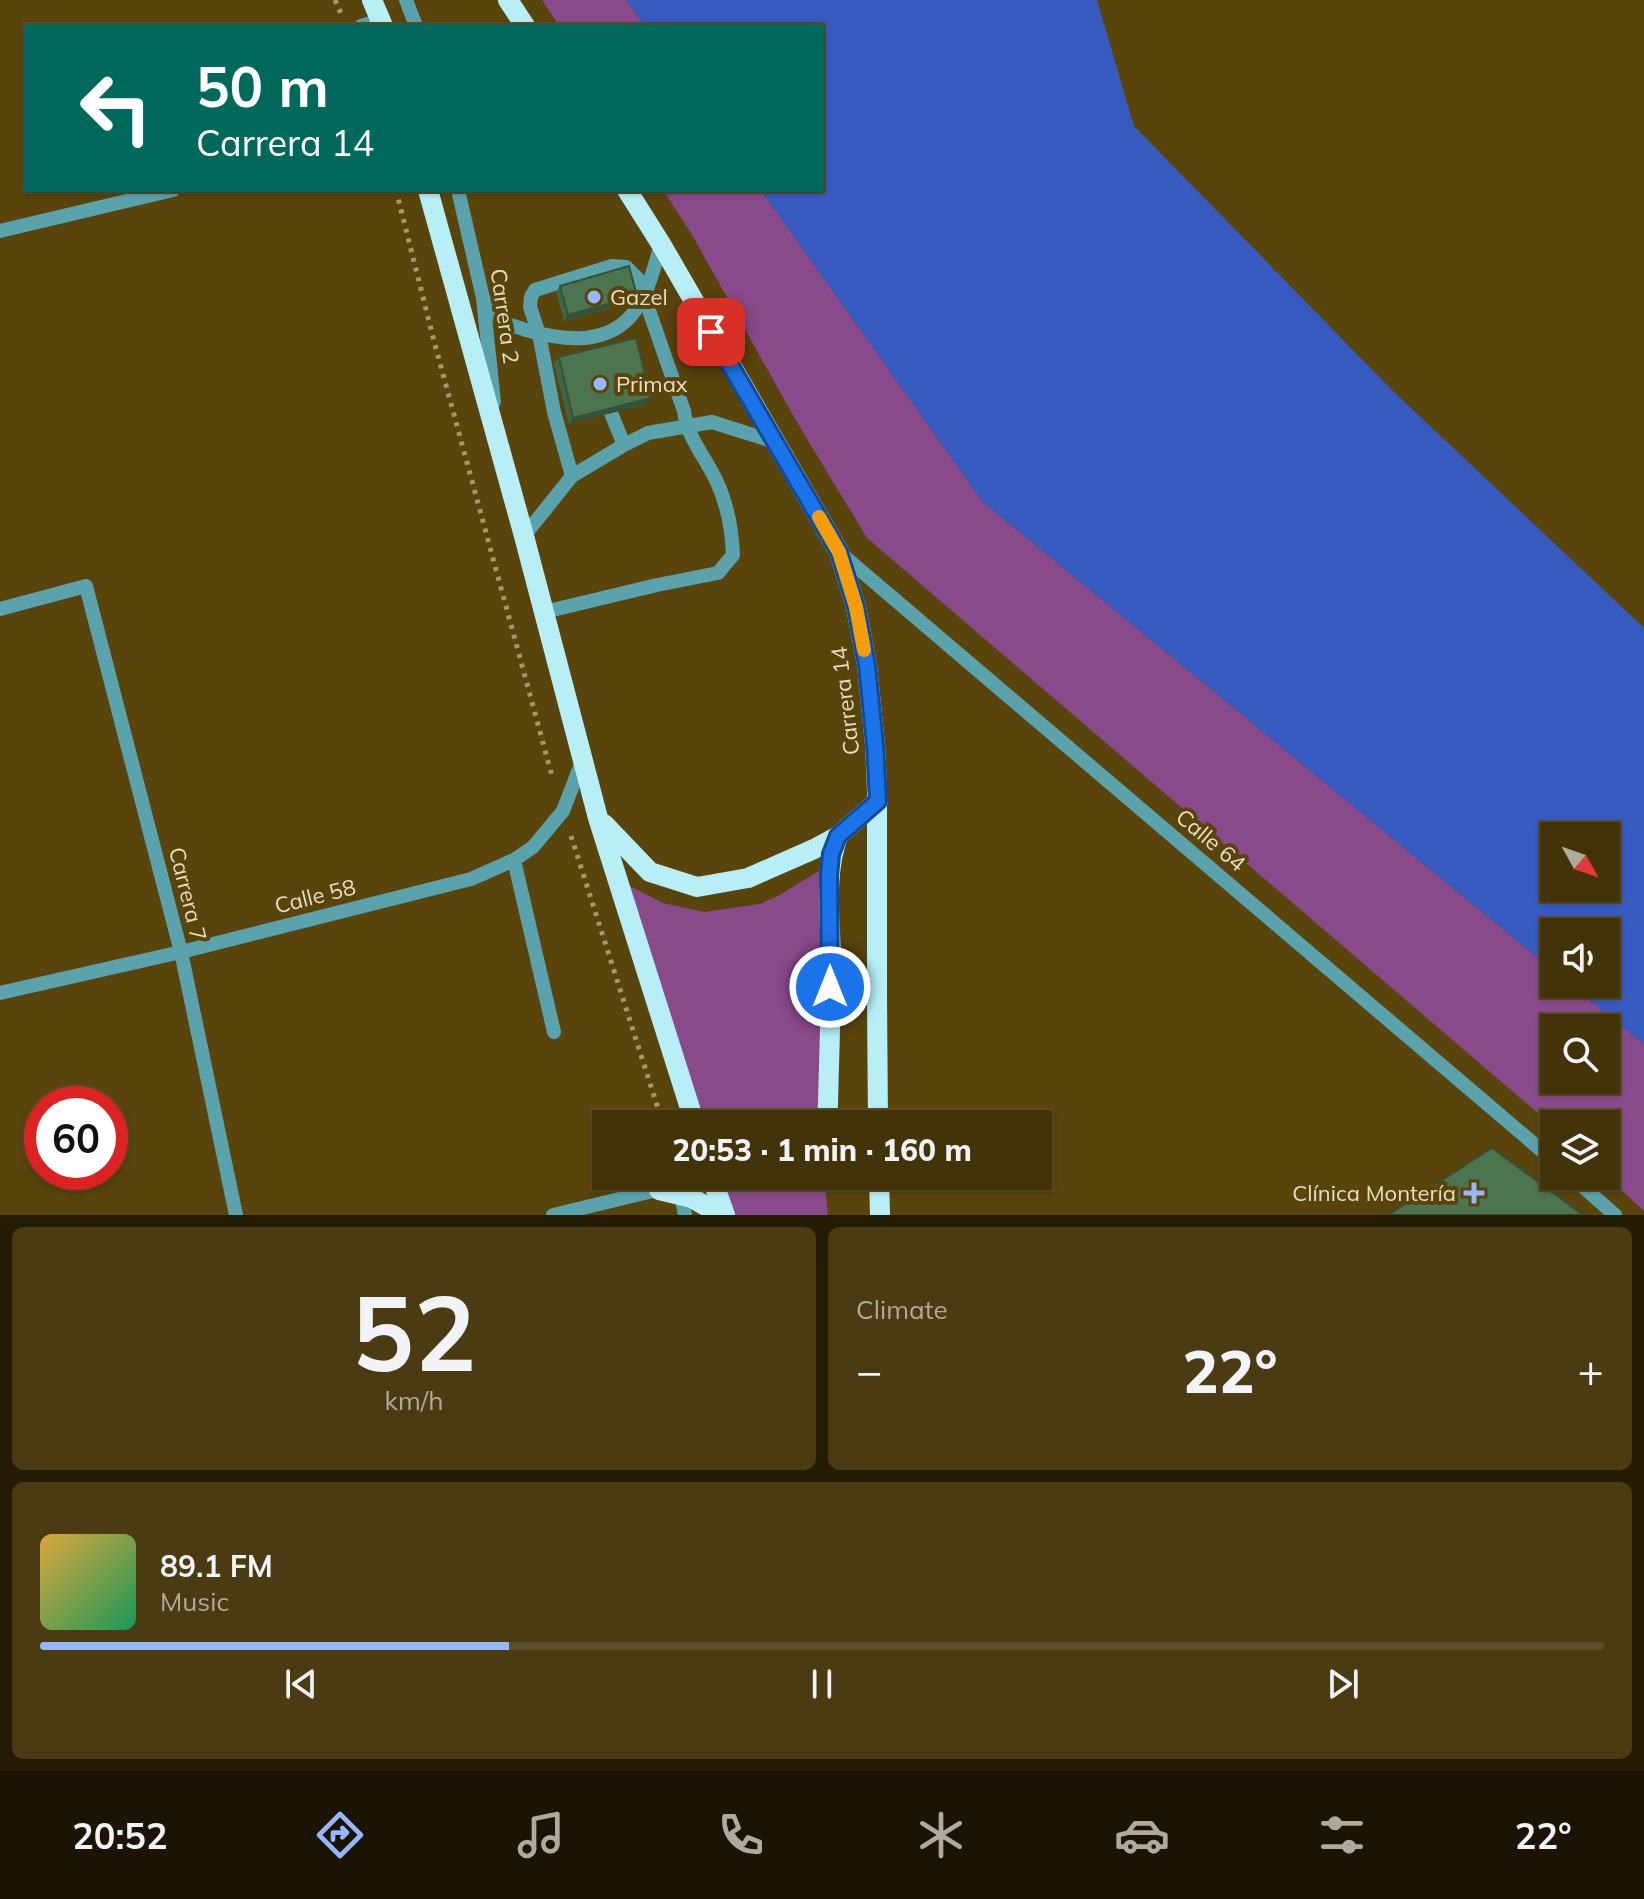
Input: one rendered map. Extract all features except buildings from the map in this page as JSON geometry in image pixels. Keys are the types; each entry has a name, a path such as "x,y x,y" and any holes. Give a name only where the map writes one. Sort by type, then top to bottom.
{"main road":[{"path":"372,0 382,23"},
{"path":"508,0 524,24"},
{"path":"429,192 598,818 691,1110"},
{"name":"Carrera 14","path":"628,192 839,552 856,607 867,665 878,801 878,1110"},
{"path":"598,818 650,872 697,887 748,878 814,849 838,836 878,801"},
{"path":"827,1110 831,966 829,876 831,854 838,836"},
{"path":"659,1190 683,1205 699,1201 723,1215"},
{"path":"716,1190 723,1215"},
{"path":"879,1190 880,1215"}],"street":[{"path":"406,0 415,24"},
{"path":"0,231 165,192"},
{"name":"Carrera 2","path":"458,192 483,298 500,449"},
{"path":"483,298 505,323 539,334 571,339 597,336 624,323 634,312 644,296 661,244"},
{"path":"544,612 718,573 733,555 732,531 718,482 686,426 684,411 638,279 626,267 612,266 535,290 531,297 530,307 539,334 554,412 572,476"},
{"path":"597,336 598,352"},
{"path":"611,413 624,445"},
{"path":"524,536 572,476 648,433 712,422 775,442"},
{"name":"Calle 64","path":"839,552 1540,1149"},
{"name":"Carrera 7","path":"0,609 86,586 181,952 236,1215"},
{"name":"Calle 58","path":"0,993 181,952 471,879 514,860 533,847 563,811 583,758"},
{"path":"514,860 554,1032"},
{"path":"553,1215 659,1190"},
{"path":"1587,1190 1615,1215"}],"path":[{"path":"397,192 545,752 659,1110"}],"shaded area":[{"path":"542,0 626,0 644,24 558,24"},
{"path":"664,192 762,192 983,502 1540,960 1540,998 1587,998 1607,1014 1540,1014 1540,1094 1620,1094 1620,1025 1644,1044 1644,1211 1620,1189 1620,1110 1540,1110 1540,1115 867,538"},
{"path":"822,869 823,1110 685,1110 614,878 663,903 704,912 760,904"},
{"path":"711,1190 825,1190 828,1215 721,1215"}],"water":[{"path":"626,0 1097,0 1134,126 1394,392 1644,628 1644,1044 1620,1025 1620,1014 1607,1014 1587,998 1620,998 1620,918 1540,918 1540,960 983,502 762,192 824,192 824,24 644,24"}],"slow traffic":[{"path":"819,517 839,552 856,607 864,650"}],"place":[{"name":"Gazel","path":"594,297"},
{"name":"Primax","path":"600,384"},
{"name":"Clínica Montería","path":"1474,1193"}],"route":[{"path":"711,332 839,552 856,607 867,665 878,801 838,836 831,854 830,987"}]}
